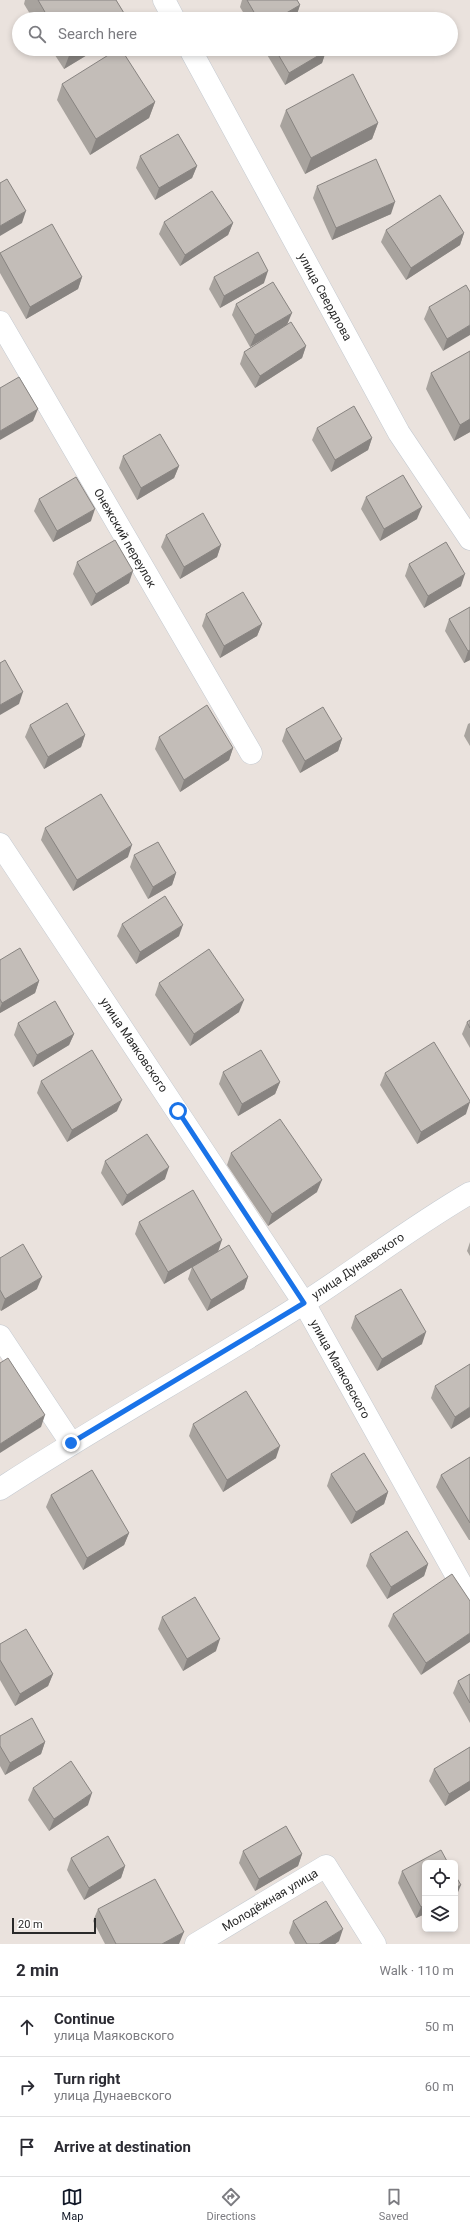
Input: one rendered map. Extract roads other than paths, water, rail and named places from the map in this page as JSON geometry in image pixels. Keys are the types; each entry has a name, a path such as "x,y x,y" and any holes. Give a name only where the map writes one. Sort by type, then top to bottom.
{"street":[{"path":"164,0 170,12"},
{"name":"улица Свердлова","path":"194,56 399,433 470,539"},
{"name":"Онежский переулок","path":"0,322 251,754"},
{"name":"улица Маяковского","path":"0,844 304,1303 470,1600"},
{"name":"улица Дунаевского","path":"0,1489 71,1443 304,1303 433,1214 470,1192"},
{"path":"0,1336 71,1443"},
{"name":"Молодёжная улица","path":"196,1944 326,1866 375,1944"}]}
